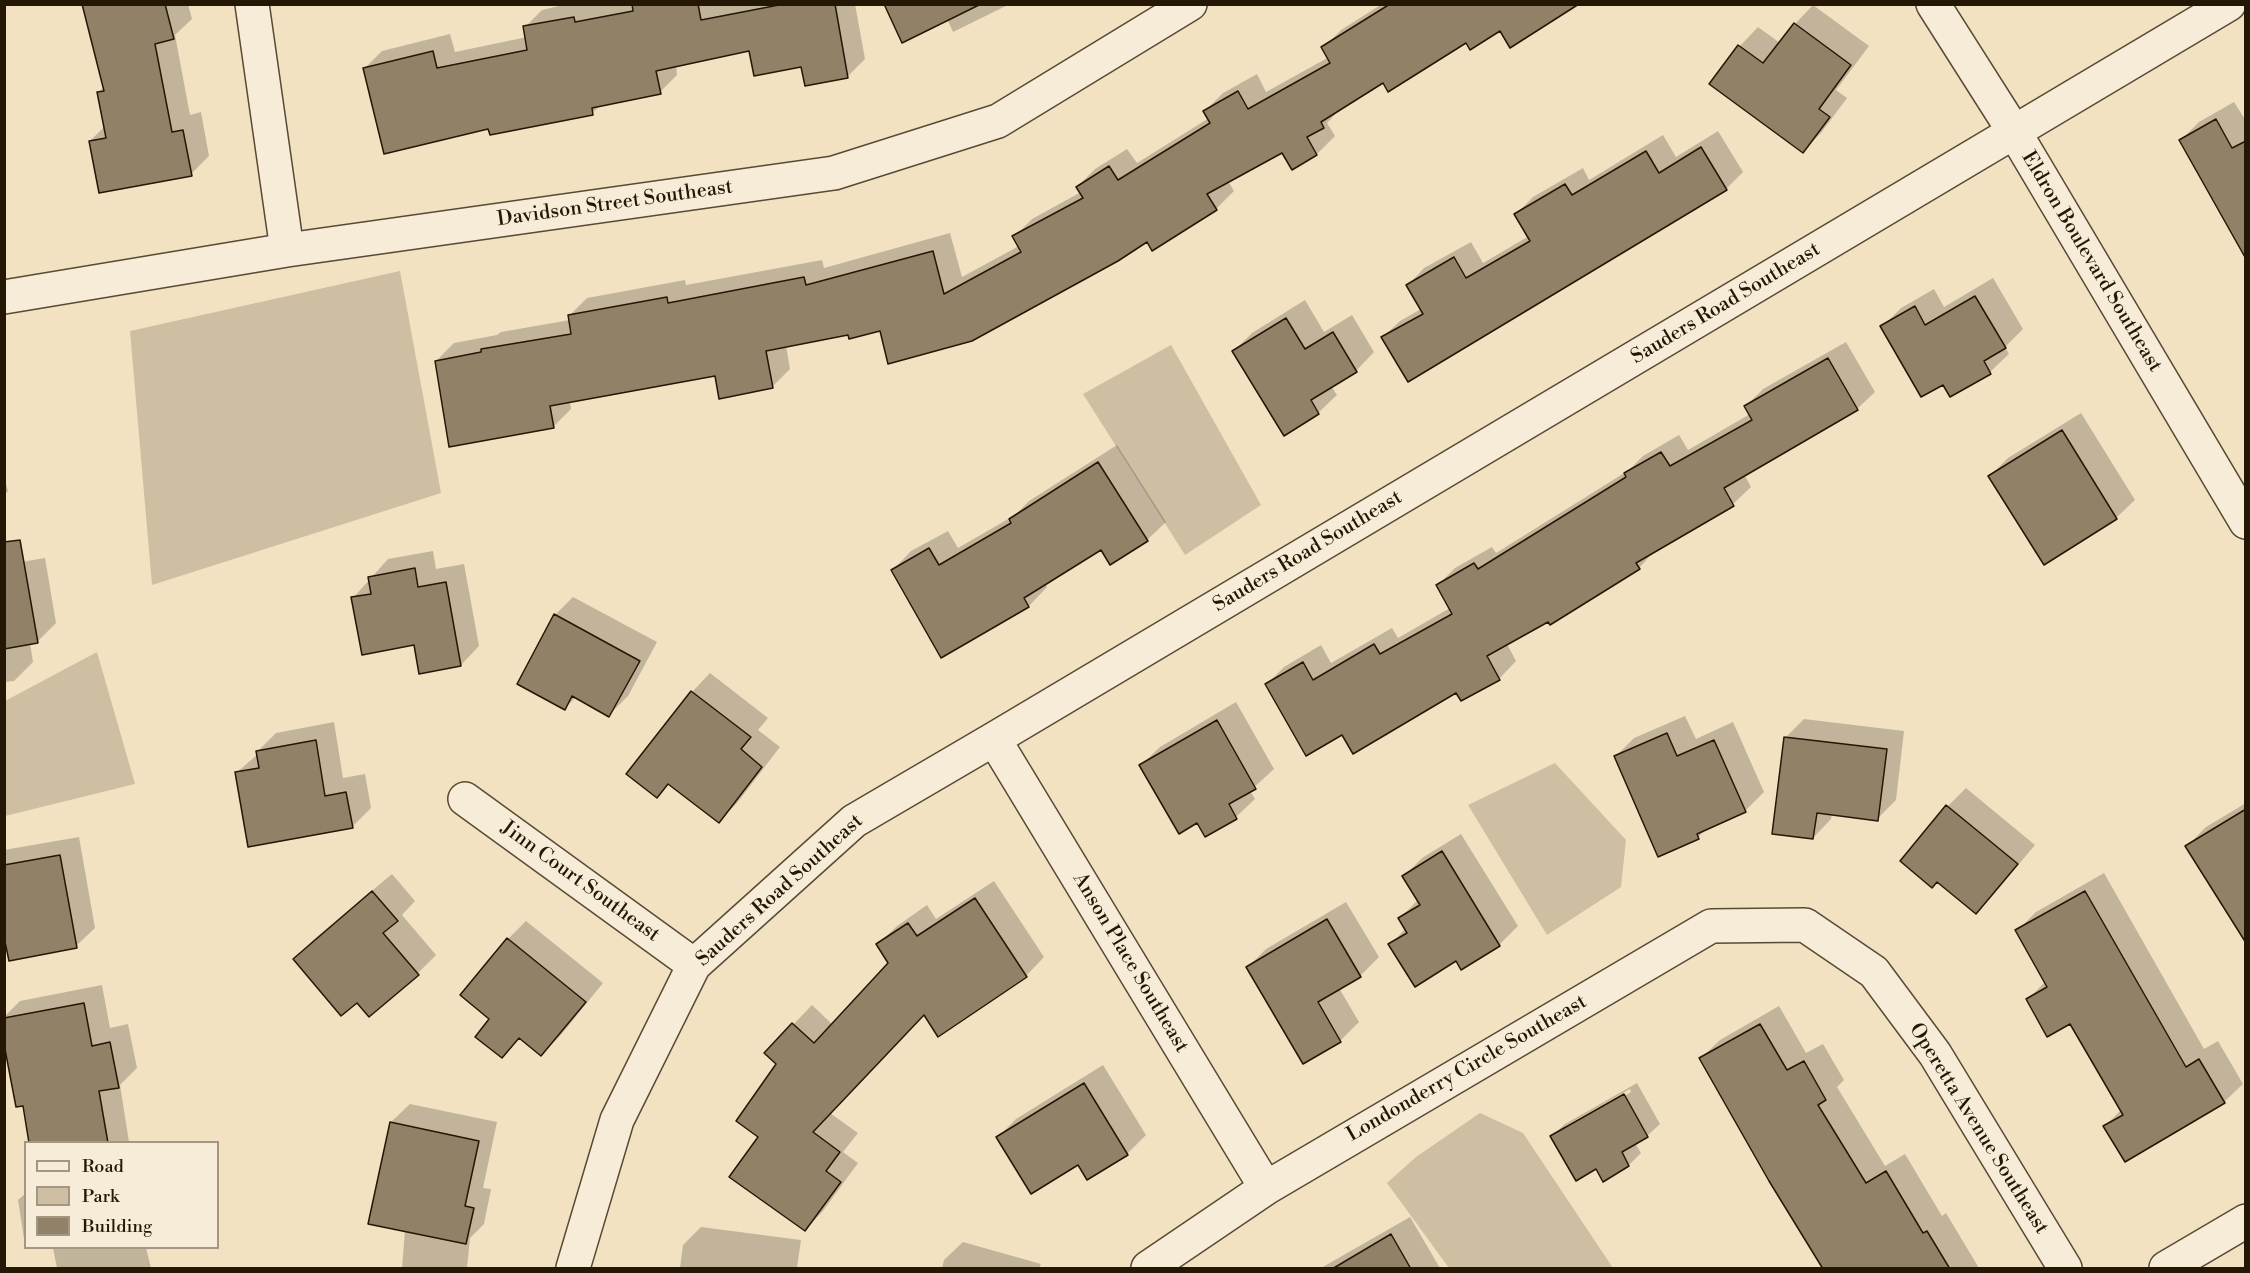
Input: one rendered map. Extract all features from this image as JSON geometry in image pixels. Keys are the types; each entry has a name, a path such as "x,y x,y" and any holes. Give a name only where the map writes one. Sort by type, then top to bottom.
{"street":[{"path":"252,4 288,250"},
{"name":"Davidson Street Southeast","path":"4,297 288,250 834,173 998,121 1190,4"},
{"name":"Eldron Boulevard Southeast","path":"1933,4 2015,133 2246,522"},
{"name":"Sauders Road Southeast","path":"573,1269 617,1120 694,965 854,821 2229,4"},
{"name":"Anson Place Southeast","path":"994,739 1266,1188"},
{"name":"Jinn Court Southeast","path":"465,799 694,965"},
{"name":"Londonderry Circle Southeast","path":"1148,1269 1266,1188 1711,926 1804,925"},
{"name":"Operetta Avenue Southeast","path":"1804,925 1874,972 1935,1054 2065,1269"},
{"path":"2166,1269 2246,1221"}],"green space":[{"path":"400,271 441,493 152,585 130,331"},
{"path":"1171,345 1261,505 1185,555 1083,394"},
{"path":"97,652 135,784 5,816 5,701"},
{"path":"1555,763 1626,840 1621,887 1547,935 1468,805"},
{"path":"1480,1113 1523,1133 1613,1268 1449,1268 1387,1183 1416,1157"}],"building":[{"path":"82,4 165,4 174,39 155,44 172,132 183,130 192,176 99,193 89,141 106,138 97,92 104,91"},
{"path":"632,4 698,4 701,20 784,4 835,4 848,78 805,86 801,67 754,76 749,51 656,71 661,94 592,108 593,115 490,135 488,129 384,154 363,68 433,51 437,68 527,50 523,26 574,17 575,22 633,11"},
{"path":"884,4 981,4 902,43"},
{"path":"1390,4 1579,4 1510,48 1500,31 1470,50 1466,43 1388,92 1383,83 1321,122 1324,128 1307,137 1317,155 1292,170 1282,153 1207,194 1217,210 1152,251 1147,242 1118,261 972,341 888,364 880,331 849,339 848,335 766,351 773,388 719,399 715,376 550,406 554,428 449,447 435,361 481,352 481,349 571,334 568,315 667,297 668,303 804,277 806,285 933,251 944,294 1021,252 1012,236 1083,198 1076,187 1109,166 1118,180 1210,123 1203,111 1238,91 1248,109 1330,63 1321,47"},
{"path":"1794,23 1851,65 1819,109 1830,117 1803,153 1709,84 1738,45 1763,63"},
{"path":"2216,119 2232,148 2246,141 2246,259 2179,140"},
{"path":"1701,147 1727,190 1408,382 1381,337 1423,314 1406,285 1454,257 1466,278 1530,241 1514,214 1565,184 1572,195 1646,151 1659,173"},
{"path":"1975,296 2006,348 1984,361 1991,374 1950,397 1943,385 1921,397 1880,326 1915,306 1925,325"},
{"path":"1286,318 1305,349 1333,332 1357,372 1311,400 1319,414 1284,436 1232,351"},
{"path":"1828,358 1858,410 1724,488 1734,506 1636,563 1640,569 1550,625 1548,622 1487,656 1500,680 1461,701 1456,693 1353,754 1342,735 1306,756 1265,684 1303,662 1313,680 1374,644 1380,654 1452,614 1436,585 1474,563 1478,569 1626,477 1624,473 1661,452 1670,466 1752,420 1744,406"},
{"path":"2062,430 2117,519 2044,565 1988,476"},
{"path":"1098,462 1148,541 1110,565 1101,550 1024,598 1029,607 941,658 891,570 929,548 939,565 1011,523 1009,519"},
{"path":"20,540 38,643 4,649 4,542"},
{"path":"415,568 418,587 446,582 461,666 419,674 414,645 362,655 351,597 371,594 368,577"},
{"path":"554,614 640,661 609,717 572,696 565,710 517,684"},
{"path":"691,691 751,737 741,749 762,767 719,823 668,784 657,798 626,774"},
{"path":"1217,720 1256,789 1229,804 1237,819 1205,837 1197,823 1179,834 1139,765"},
{"path":"1667,733 1677,756 1714,740 1746,812 1697,834 1699,839 1658,857 1614,756"},
{"path":"1784,737 1887,749 1878,821 1817,813 1813,839 1772,834"},
{"path":"316,740 325,796 346,792 353,828 248,847 235,772 259,768 256,751"},
{"path":"1946,805 2018,864 1976,914 1937,882 1932,888 1900,861"},
{"path":"2246,809 2246,943 2185,846"},
{"path":"1442,851 1500,946 1461,970 1456,961 1415,987 1388,944 1407,933 1398,918 1420,905 1402,876"},
{"path":"60,855 77,948 9,961 4,937 4,865"},
{"path":"372,891 398,921 383,933 419,975 369,1017 357,1003 341,1016 293,959"},
{"path":"2085,891 2186,1067 2199,1059 2225,1103 2125,1162 2103,1126 2123,1115 2070,1024 2047,1037 2026,999 2047,987 2015,930"},
{"path":"975,898 1027,977 938,1037 924,1015 813,1132 840,1152 826,1171 841,1182 805,1231 729,1177 758,1137 736,1121 776,1064 764,1053 792,1023 814,1043 888,963 876,944 908,923 917,936"},
{"path":"1327,919 1361,977 1318,1002 1341,1042 1303,1064 1246,967"},
{"path":"507,938 586,1002 541,1056 519,1038 502,1058 475,1037 489,1019 460,995"},
{"path":"84,1003 92,1046 110,1042 119,1088 99,1091 108,1141 29,1141 23,1106 16,1107 4,1044 4,1018"},
{"path":"1760,1024 1787,1070 1804,1061 1826,1100 1818,1105 1866,1183 1886,1171 1923,1233 1927,1231 1950,1269 1823,1269 1769,1181 1699,1058"},
{"path":"1084,1083 1128,1155 1087,1180 1078,1165 1031,1194 996,1137"},
{"path":"1624,1094 1648,1137 1622,1152 1629,1166 1603,1182 1596,1169 1576,1181 1550,1136"},
{"path":"390,1122 479,1141 465,1206 474,1208 466,1244 368,1224"},
{"path":"1391,1234 1411,1269 1332,1269"}]}
